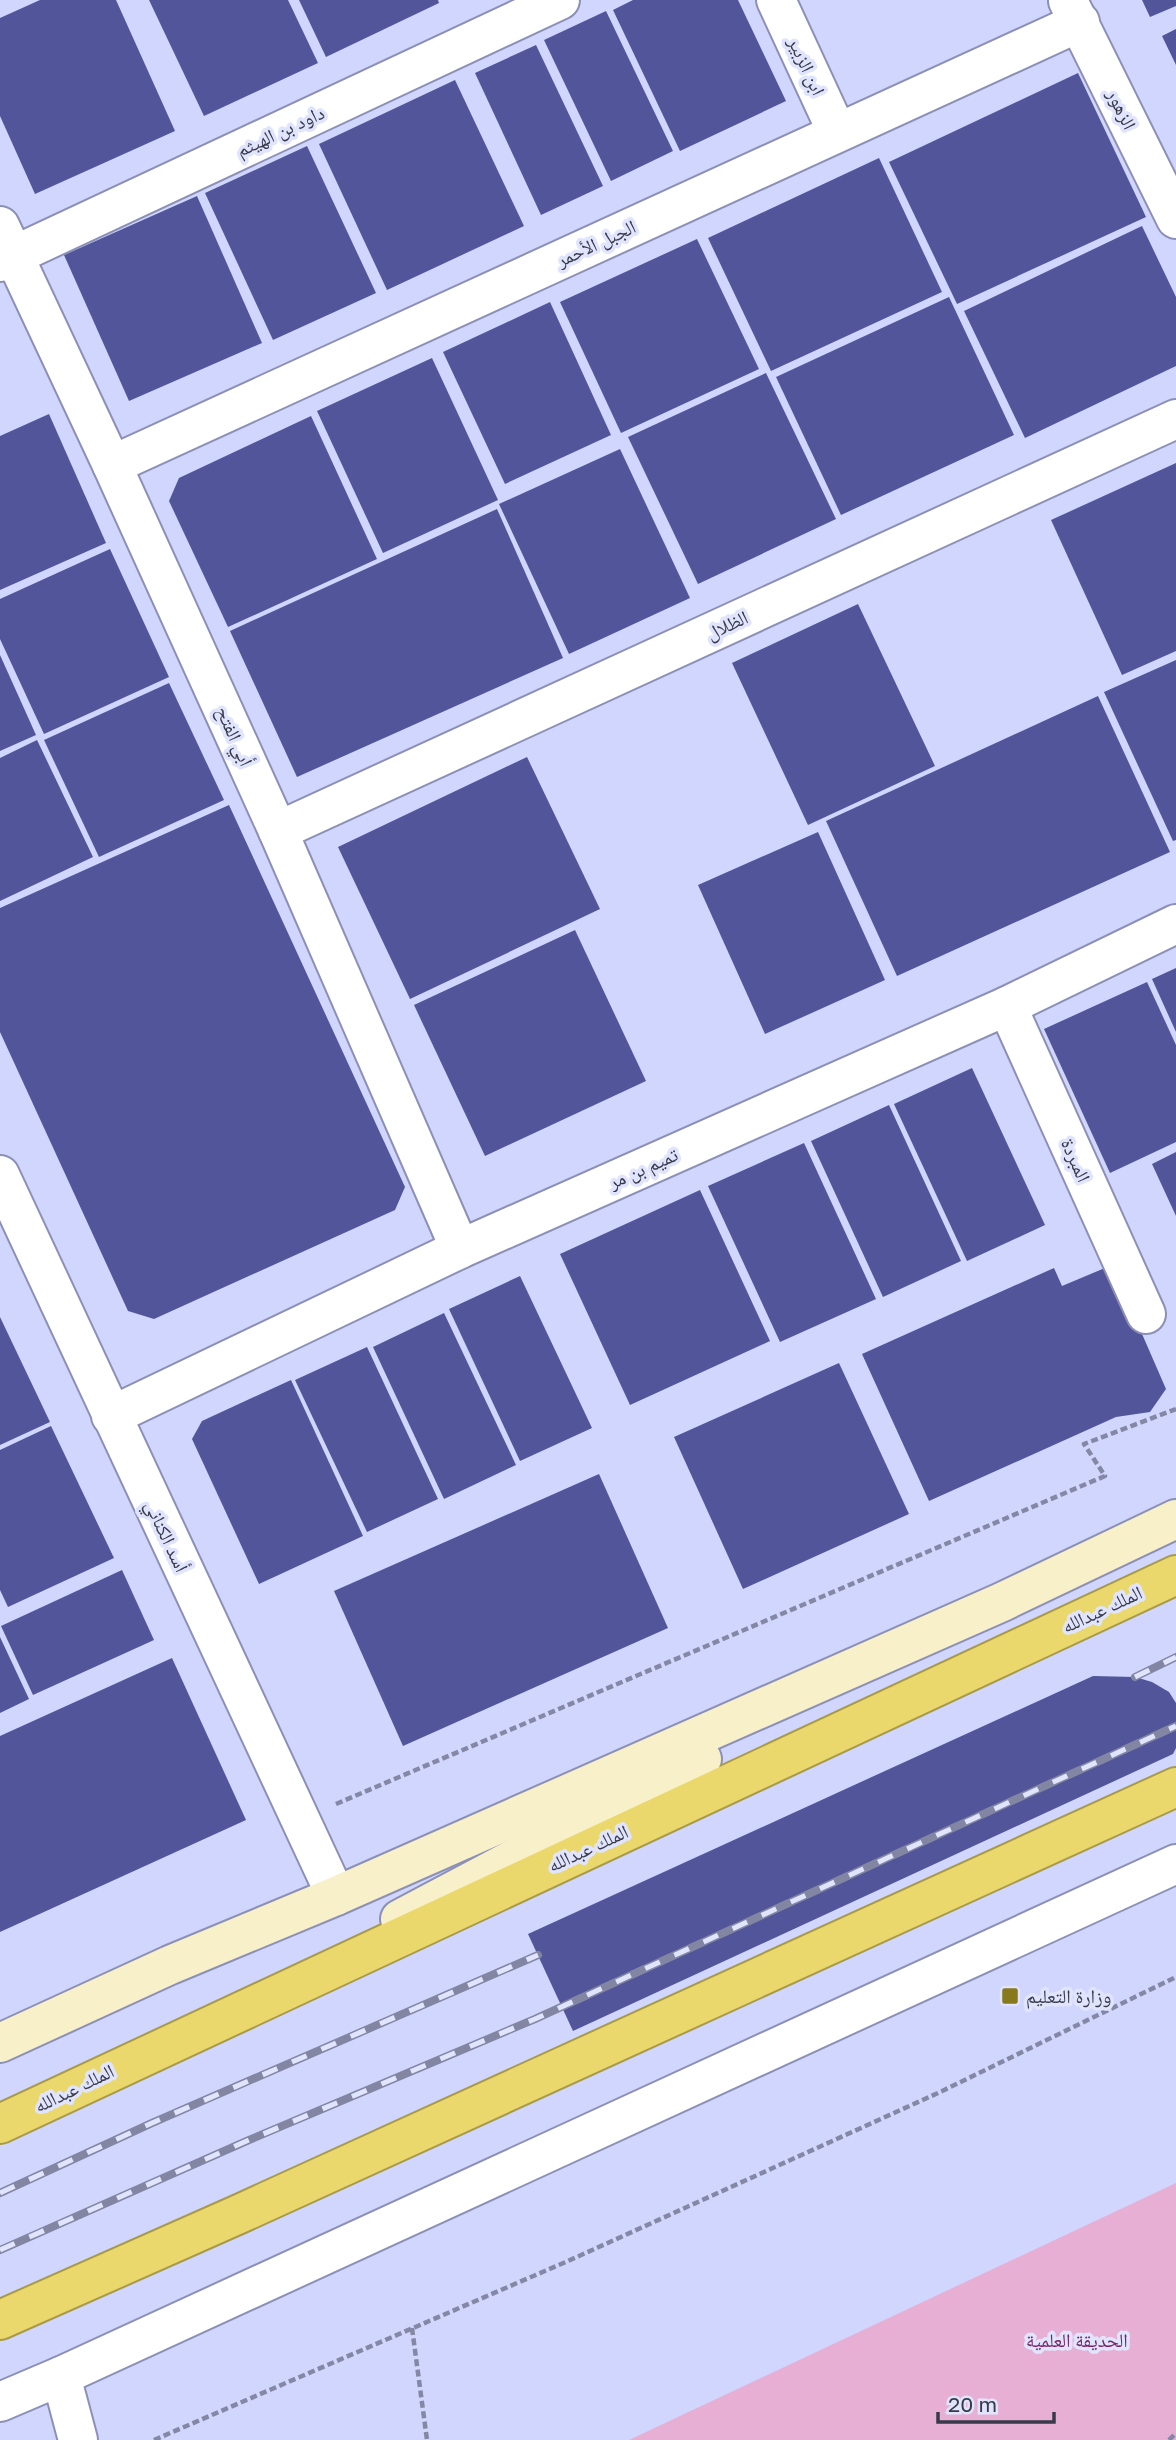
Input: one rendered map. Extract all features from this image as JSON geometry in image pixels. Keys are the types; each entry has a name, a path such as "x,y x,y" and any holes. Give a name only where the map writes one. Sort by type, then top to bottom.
{"highway":[{"name":"الملك عبدالله","path":"0,2124 1176,1575"},
{"path":"0,2320 237,2216 1176,1787"}],"main road":[{"path":"0,2043 170,1965 336,1896 1002,1602 1176,1519"},
{"path":"128,2062 1002,1602"}],"street":[{"name":"داود بن الهيثم","path":"4,248 560,0"},
{"name":"ابن الزبير","path":"776,0 837,132"},
{"name":"الجبل الأحمر","path":"112,465 837,132 1074,11"},
{"name":"الزهور","path":"1074,11 1176,219"},
{"name":"أبي الفتح","path":"4,248 112,465 278,831 460,1249"},
{"name":"الظلال","path":"278,831 1176,419"},
{"name":"تميم بن مر","path":"111,1416 460,1249 1007,1006 1176,924"},
{"name":"المبردة","path":"1007,1006 1146,1314"},
{"name":"أسد الكناني","path":"0,1175 336,1896"},
{"path":"0,2402 1176,1864"},
{"path":"61,2376 78,2440"}],"path":[{"path":"300,1820 1105,1476 1084,1444 1176,1409"},
{"path":"154,2440 568,2261 939,2093 1176,1976"},
{"path":"412,2328 426,2440"},
{"path":"1168,2440 1176,2433"}],"green space":[{"name":"الحديقة العلمية","path":"1176,2183 1176,2440 629,2440"}],"building":[{"path":"40,0 116,0 175,131 35,194 0,116 0,18"},
{"path":"149,0 288,0 318,63 204,116"},
{"path":"299,0 438,0 439,3 326,57"},
{"path":"633,0 738,0 786,101 680,151 613,10"},
{"path":"1142,0 1176,0 1176,6 1150,17"},
{"path":"606,11 673,151 611,181 544,40"},
{"path":"1176,29 1176,65 1162,36"},
{"path":"536,45 603,186 541,215 475,73"},
{"path":"1078,73 1146,217 957,304 889,162"},
{"path":"455,80 524,226 387,290 319,144"},
{"path":"307,146 376,293 273,340 205,193"},
{"path":"879,158 942,292 771,371 708,238"},
{"path":"197,196 262,343 129,401 64,255"},
{"path":"1142,226 1176,297 1176,366 1025,438 964,311"},
{"path":"697,239 759,369 621,433 560,302"},
{"path":"949,297 1014,435 841,515 776,377"},
{"path":"550,302 611,435 505,484 443,352"},
{"path":"432,358 498,500 383,553 317,411"},
{"path":"766,373 836,519 698,584 628,437"},
{"path":"49,414 106,543 0,590 0,436"},
{"path":"311,416 377,559 228,627 169,501 179,478"},
{"path":"620,449 690,598 569,654 499,504"},
{"path":"1176,463 1176,651 1122,675 1051,520"},
{"path":"497,509 563,658 297,777 230,631"},
{"path":"110,549 169,677 44,734 0,639 0,599"},
{"path":"858,604 935,766 808,825 732,663"},
{"path":"0,655 36,735 0,751"},
{"path":"1176,660 1176,840 1173,841 1104,692"},
{"path":"169,683 224,800 99,857 44,740"},
{"path":"1098,696 1170,852 897,976 826,821"},
{"path":"37,740 93,857 0,901 0,758"},
{"path":"527,757 600,909 410,999 338,847"},
{"path":"229,805 405,1187 395,1210 154,1319 128,1311 0,1032 0,908"},
{"path":"818,832 885,980 765,1034 698,885"},
{"path":"575,930 646,1081 485,1156 414,1005"},
{"path":"1176,968 1176,1032 1152,979"},
{"path":"1147,982 1176,1045 1176,1142 1110,1173 1044,1029"},
{"path":"972,1068 1045,1225 967,1261 894,1104"},
{"path":"889,1105 961,1261 883,1297 811,1141"},
{"path":"804,1143 876,1299 780,1342 708,1186"},
{"path":"1176,1152 1176,1216 1152,1164"},
{"path":"700,1190 770,1341 630,1405 560,1254"},
{"path":"1112,1265 1166,1389 1150,1412 1116,1417 929,1501 862,1354 1054,1268 1062,1286"},
{"path":"520,1276 592,1428 520,1461 449,1309"},
{"path":"444,1313 516,1465 444,1499 373,1347"},
{"path":"0,1317 50,1422 0,1445"},
{"path":"367,1347 438,1499 367,1532 295,1380"},
{"path":"839,1363 909,1514 743,1589 674,1437"},
{"path":"291,1380 363,1536 259,1584 192,1439 202,1421"},
{"path":"51,1426 114,1558 8,1607 0,1590 0,1450"},
{"path":"599,1474 668,1628 403,1746 334,1591"},
{"path":"122,1570 154,1640 33,1695 1,1626"},
{"path":"0,1637 29,1699 0,1713"},
{"path":"172,1658 246,1820 0,1932 0,1736"},
{"path":"1093,1676 1135,1677 1152,1682 1169,1692 1176,1703 1176,1748 1173,1754 573,2031 528,1934"}],"railway":[{"path":"1135,1677 1176,1657"},
{"path":"0,2250 249,2140 535,2019 1176,1726"},
{"path":"0,2193 152,2123 538,1955"}],"place":[{"name":"وزارة التعليم","path":"1010,1996"}]}
